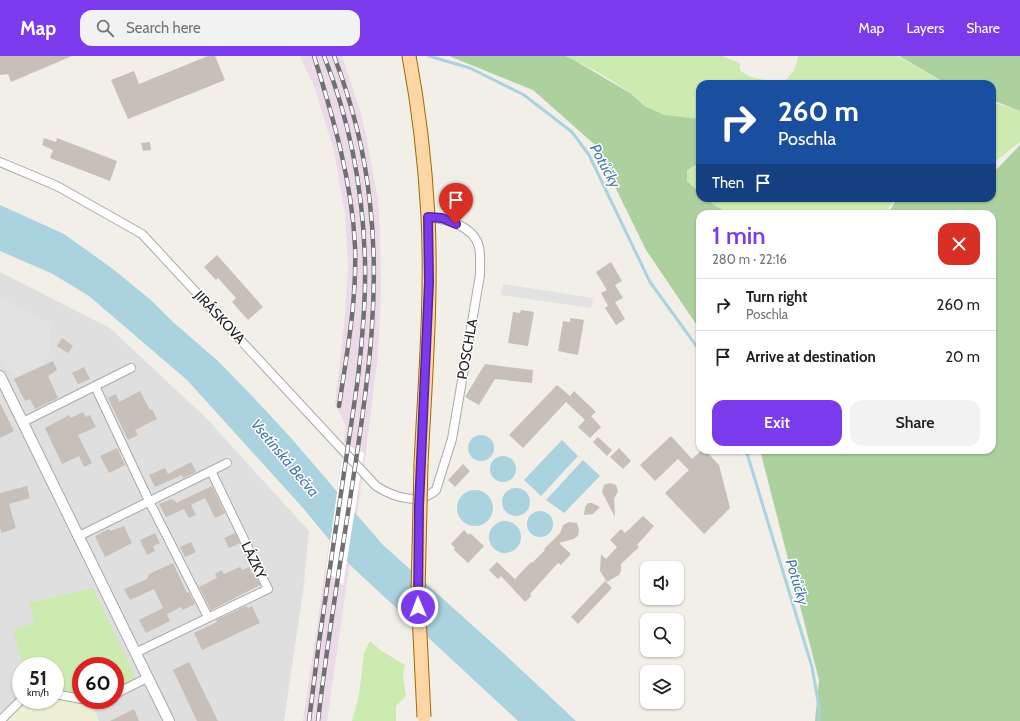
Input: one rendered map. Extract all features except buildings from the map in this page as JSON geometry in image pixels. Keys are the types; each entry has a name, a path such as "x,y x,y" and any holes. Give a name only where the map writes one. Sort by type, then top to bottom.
{"main road":[{"path":"409,56 422,140 428,217 429,282 421,464 418,593 424,719"}],"street":[{"name":"JIRÁSKOVA","path":"0,162 57,186 142,234 376,486 393,496 417,498"},
{"name":"POSCHLA","path":"417,498 432,494 436,490 452,439 480,275 478,246 474,238 467,230 442,218 428,217"},
{"path":"23,422 131,368"},
{"path":"0,376 169,721"},
{"path":"96,386 149,501 208,617"},
{"path":"79,536 227,463"},
{"name":"LÁZKY","path":"136,653 268,588 211,471"},
{"path":"124,690 147,678"},
{"path":"0,721 12,709"}],"shaded area":[{"path":"300,56 342,56 360,110 367,140 378,200 380,231 381,293 378,354 366,452 327,721 303,721 346,427 335,403 344,326 348,268 345,214 334,151 315,89"},
{"path":"0,272 110,328 206,418 309,531 303,592 284,721 0,721"},
{"path":"503,284 593,298 591,308 501,295"},
{"path":"0,297 51,325 51,353 42,365 14,376 0,355"}],"green space":[{"path":"449,56 565,56 630,93 645,106 664,115 696,119 696,165 687,170 687,181 696,189 696,202 711,202 723,210 696,210 696,324 646,250 594,144 533,90"},
{"path":"565,56 722,56 740,63 740,70 745,74 764,80 696,80 696,119 682,118 663,115 652,110 625,89 588,67"},
{"path":"798,56 897,56 940,80 785,80 790,76"},
{"path":"899,56 1020,56 1020,111 996,102 996,80 940,80"},
{"path":"996,103 1020,111 1020,142 996,161"},
{"path":"1020,145 1020,721 815,721 819,680 761,454 996,454 996,210 890,210 895,202 996,202 996,169"},
{"path":"696,164 696,190 687,181 684,174 689,165"},
{"path":"710,202 893,202 888,210 723,210"},
{"path":"93,588 136,679 124,686 124,657 72,657 72,693 64,691 64,657 20,657 13,630 34,623 29,603"},
{"path":"370,641 380,650 405,665 403,676 406,696 396,706 396,721 352,721 359,695 364,653"},
{"path":"64,699 72,701 72,709 94,709 99,721 7,721 18,709 64,709"}],"water":[{"name":"Vsetínská Bečva","path":"0,205 64,234 113,269 152,301 173,322 218,361 254,398 291,438 382,544 576,721 518,721 350,565 303,508 187,380 89,296 51,273 0,251"},
{"path":"481,435 490,439 494,448 490,457 481,461 472,457 468,448 472,439"},
{"path":"562,440 578,456 541,496 524,480"},
{"path":"503,456 512,460 516,469 512,478 503,482 494,478 490,469 494,460"},
{"path":"583,460 600,476 564,513 546,500"},
{"path":"516,488 526,492 530,502 526,512 516,516 506,512 502,502 506,492"},
{"path":"479,490 488,495 492,501 492,515 488,521 479,526 471,526 462,521 458,515 457,504 462,495 468,491"},
{"path":"540,511 549,515 553,524 549,533 540,537 531,533 527,524 531,515"},
{"path":"502,521 508,521 518,528 521,537 520,543 514,550 508,553 502,553 492,546 489,540 489,534 496,524"}],"pier":[{"path":"344,444 364,453 343,585 326,571"}],"waterway":[{"name":"Potůčky","path":"429,56 470,68 524,95 572,132 589,155 650,282 696,345"},
{"name":"Potůčky","path":"747,454 812,667 819,707 819,721"}],"railway":[{"path":"314,56 335,126 346,173 355,246 353,306 339,406"},
{"path":"309,721 319,642 357,385 365,292 364,235 354,157 341,106 324,56"},
{"path":"318,721 369,364 372,332 374,268 373,236 365,166 357,128 347,92 334,56"}],"route":[{"path":"418,607 418,533 429,282 428,217 442,218 456,224"}]}
